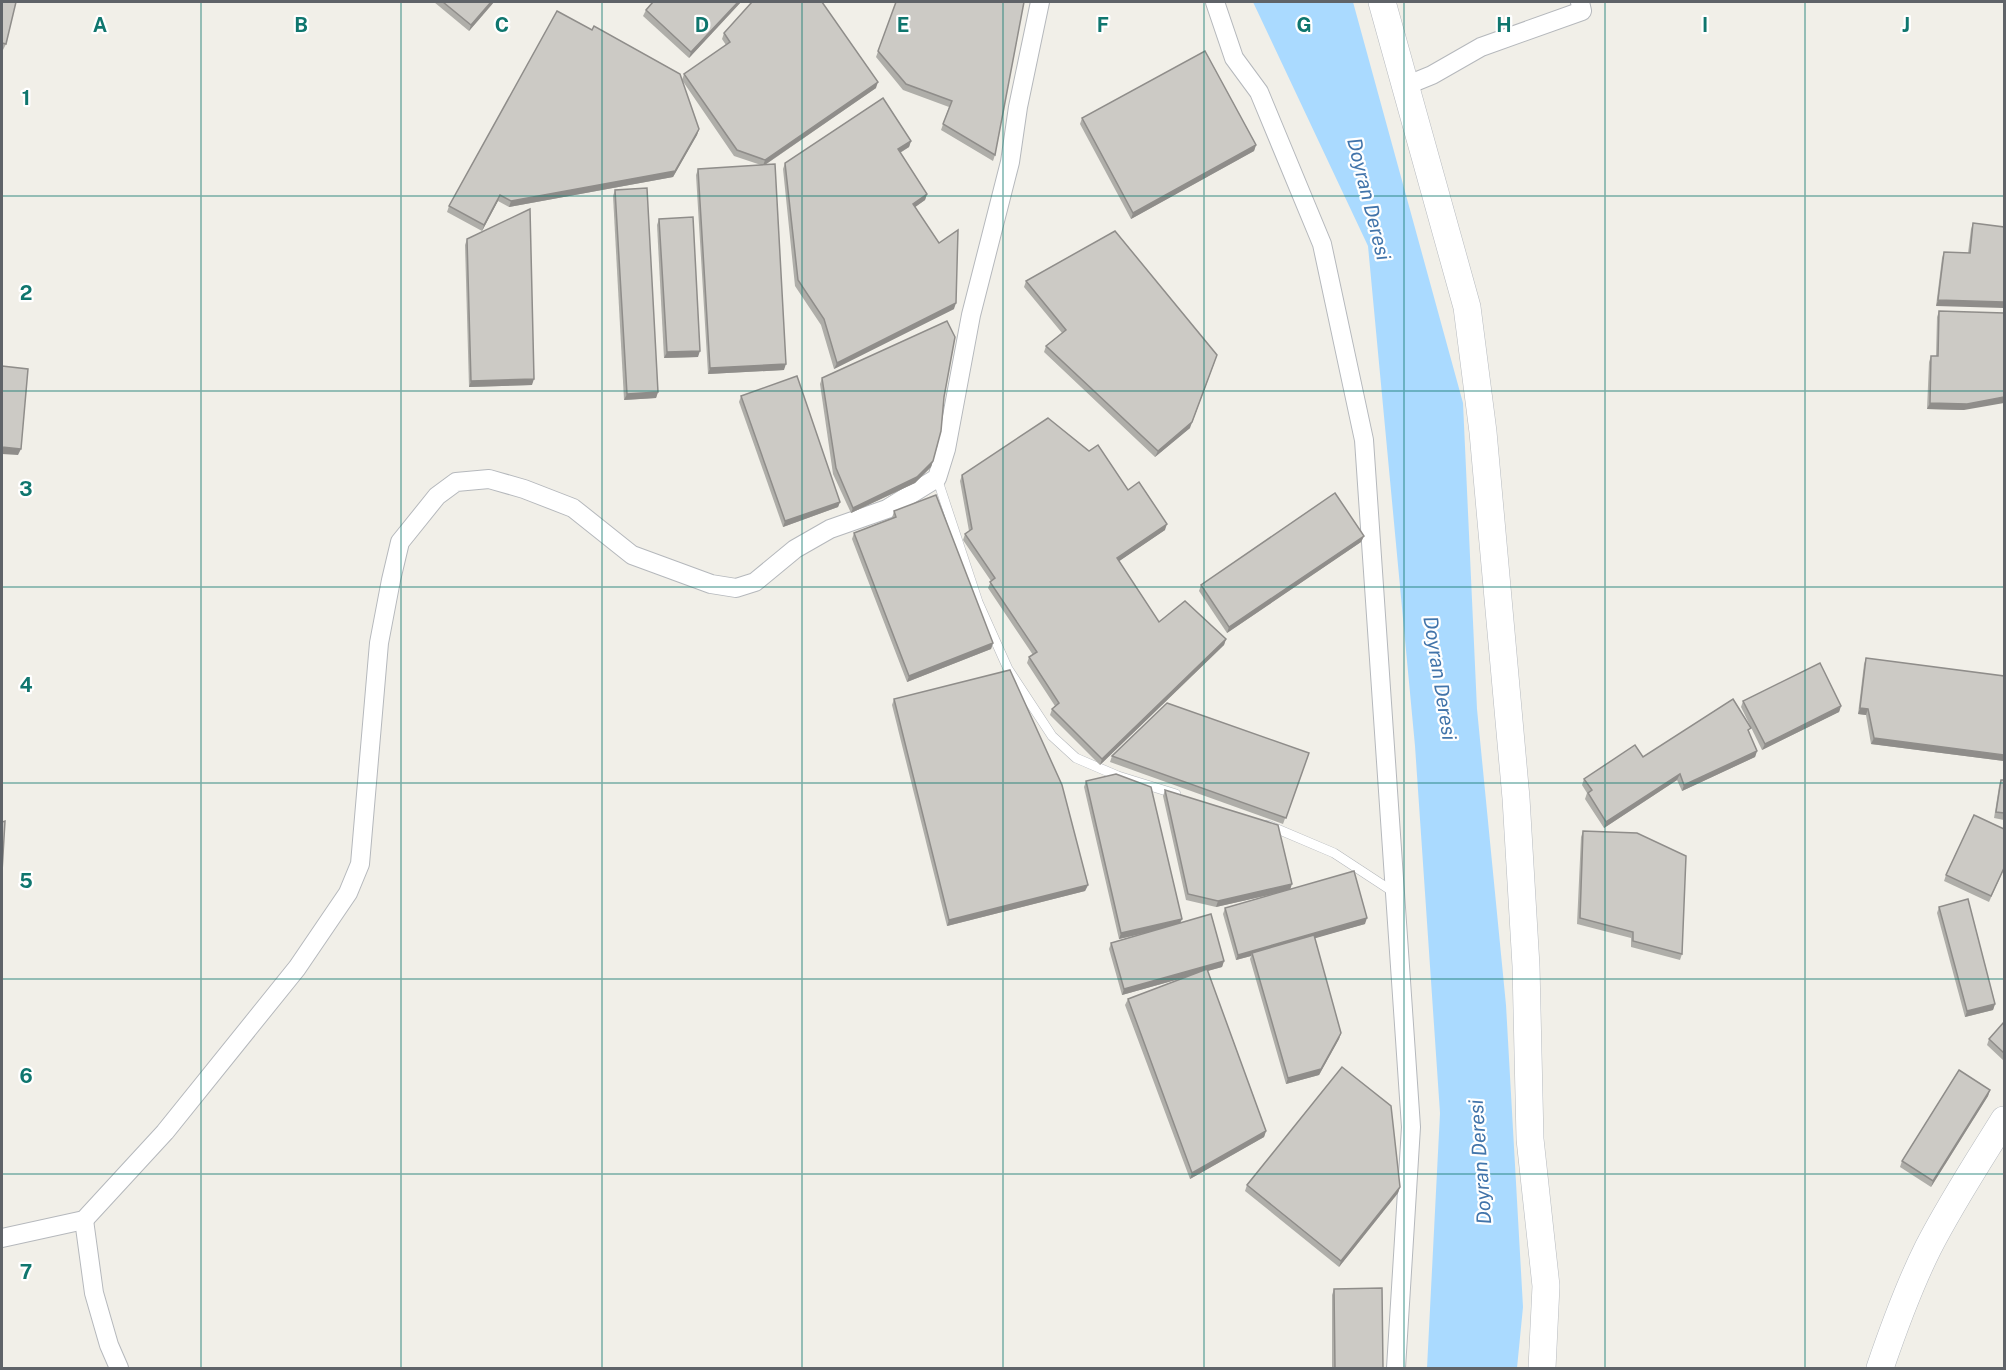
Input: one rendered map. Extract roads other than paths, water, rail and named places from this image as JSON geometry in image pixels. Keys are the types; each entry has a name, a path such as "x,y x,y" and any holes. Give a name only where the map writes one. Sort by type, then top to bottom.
{"street":[{"path":"2,1238 84,1220 165,1132 297,968 348,893 360,864 379,643 391,580 400,542 437,496 456,482 489,479 524,489 573,508 632,555 711,584 736,588 755,582 795,549 830,529 887,509 937,478 946,449 971,315 1010,162 1018,107 1040,2"},
{"path":"1215,2 1234,58 1259,92 1322,244 1364,440 1411,1127 1396,1368"},
{"path":"1382,2 1467,307 1483,432 1516,809 1526,966 1530,1139 1546,1286 1542,1368"},
{"path":"1405,86 1432,75 1481,47 1582,10 1580,2"},
{"path":"1880,1368 1896,1319 1928,1249 1960,1190 2004,1120"},
{"path":"84,1220 94,1293 109,1345 119,1368"}],"lane":[{"path":"937,478 978,602 1008,669 1052,736 1076,758 1118,776 1183,796"},
{"path":"1259,821 1334,853 1395,893"}],"water":[{"name":"Doyran Deresi","path":"1253,2 1353,2 1463,403 1477,709 1506,1005 1523,1307 1517,1368 1427,1368 1440,1113 1415,746 1368,246"}]}
